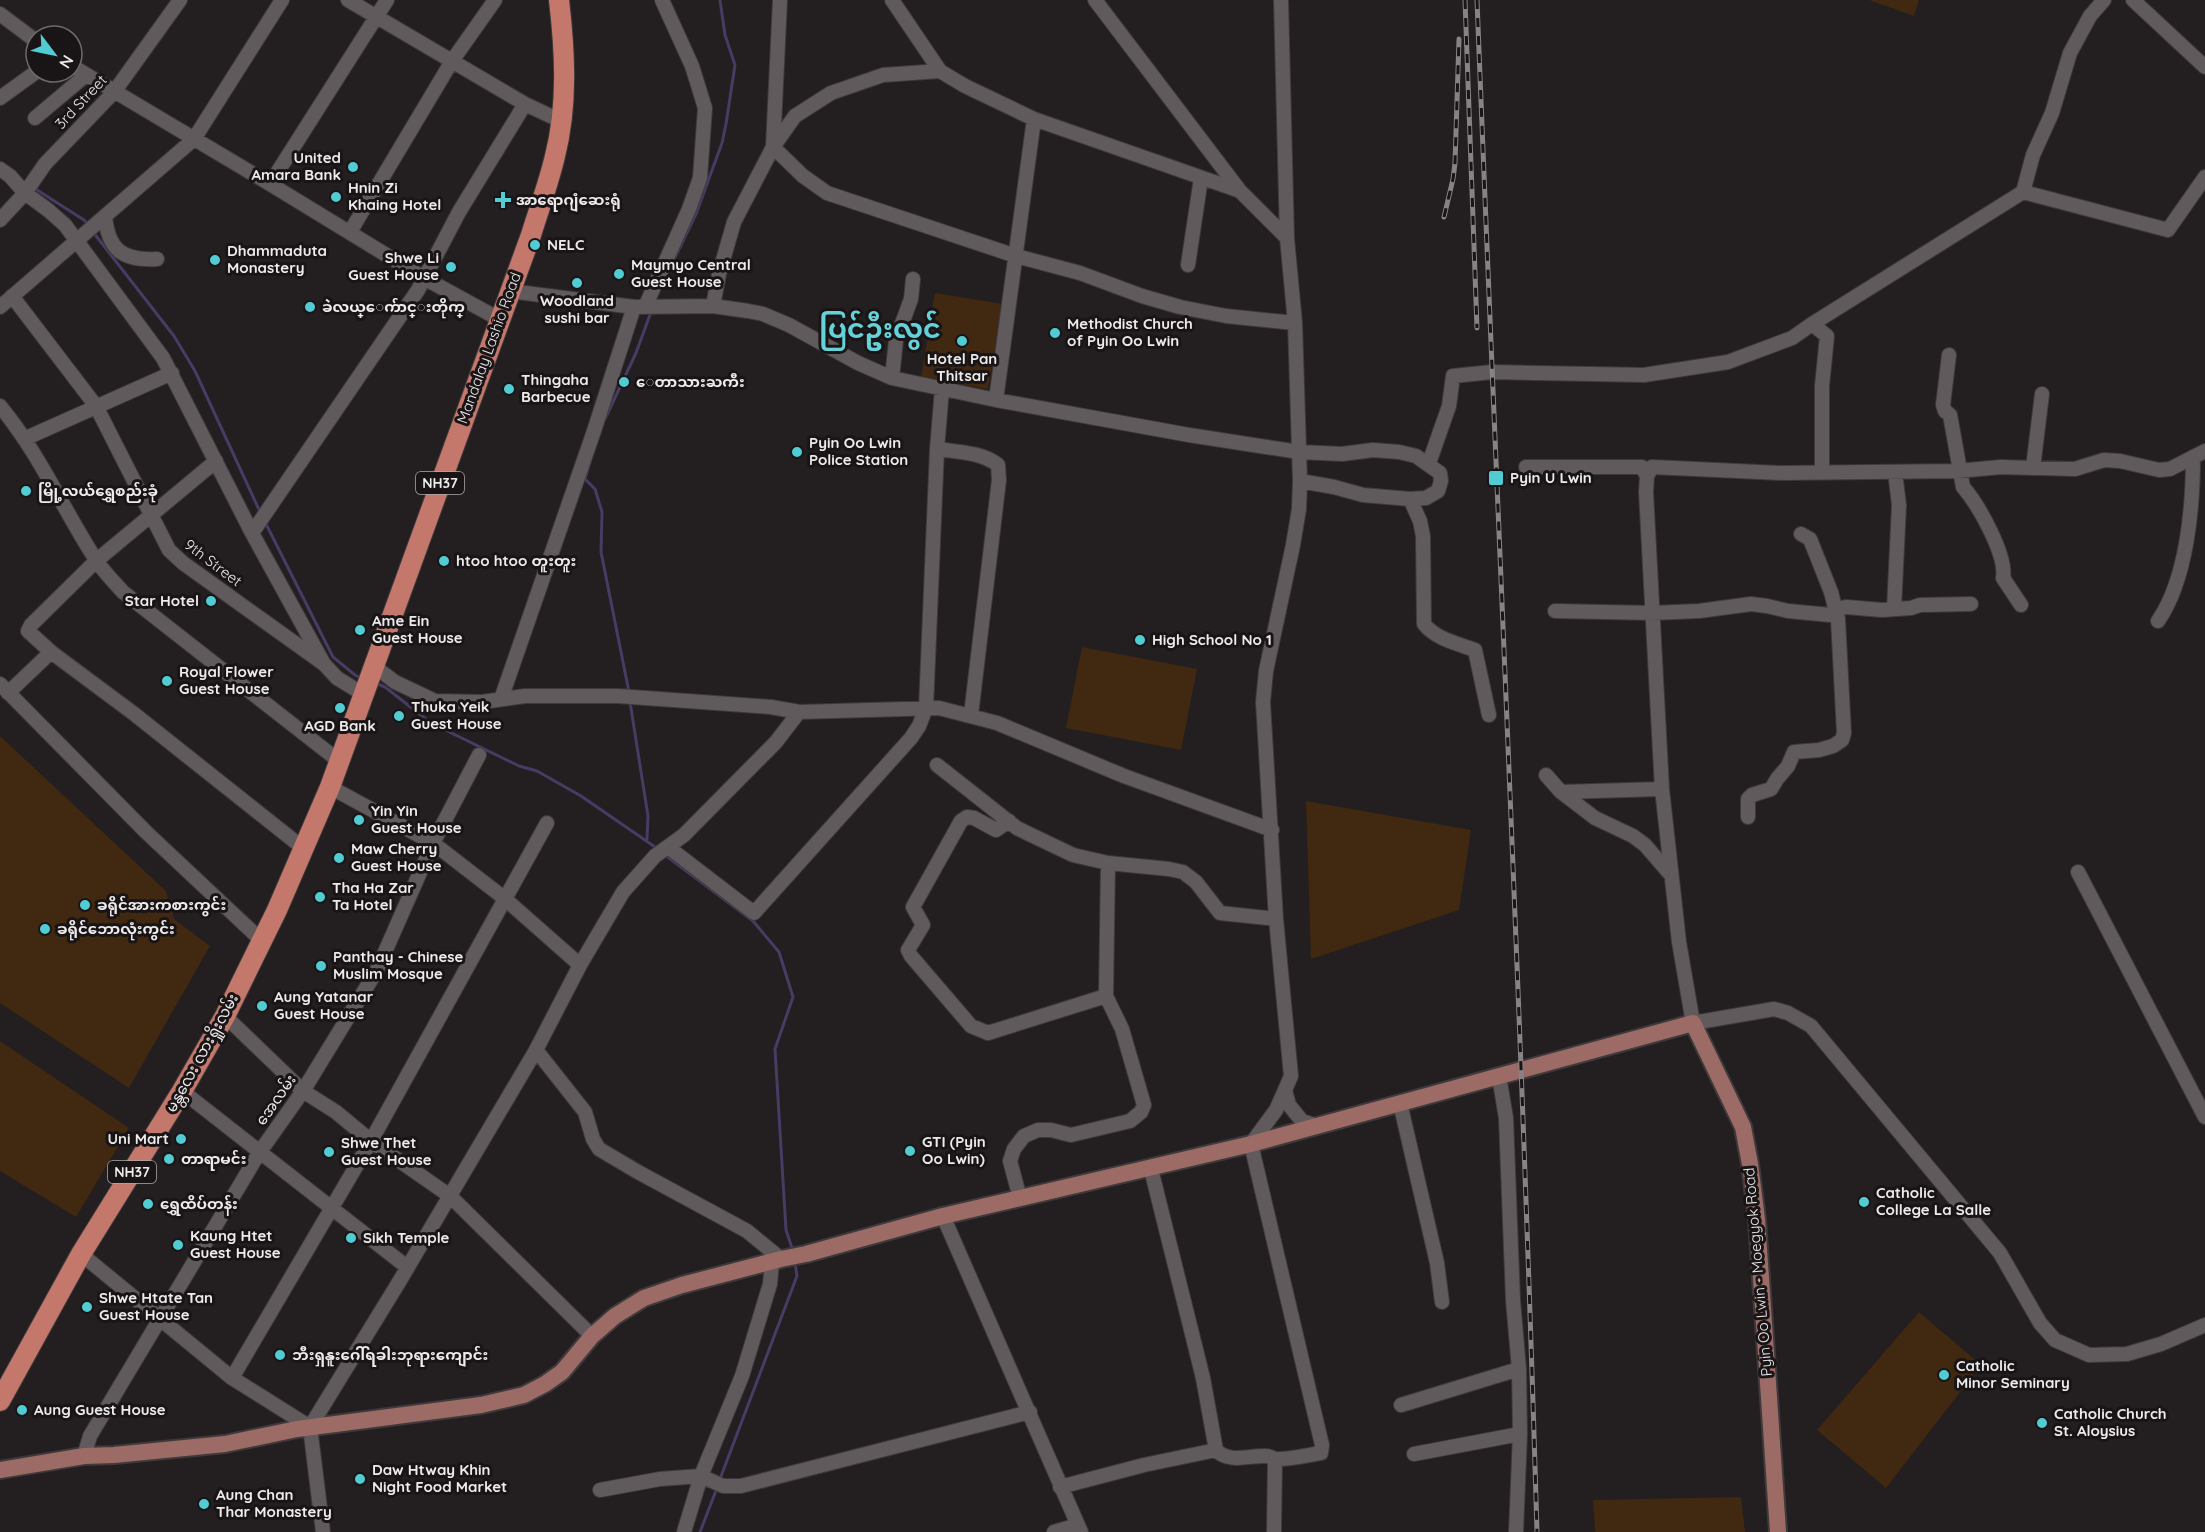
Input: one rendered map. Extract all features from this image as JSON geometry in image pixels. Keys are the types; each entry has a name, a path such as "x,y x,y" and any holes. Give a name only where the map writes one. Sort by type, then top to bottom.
{"highway":[{"name":"Mandalay Lashio Road","path":"368,680 531,235 555,156 561,121 564,57 559,0"},
{"name":"မန္တလေး လားရှိုးလမ်း","path":"2,1394 81,1254 182,1091 225,1016 277,910 330,787 368,680"}],"main road":[{"path":"0,1470 84,1456 225,1444 310,1427 481,1405 524,1395 562,1372 592,1336 615,1316 644,1298 682,1285 943,1216 1251,1144 1693,1023"},
{"name":"Pyin Oo Lwin - Moegyok Road","path":"1693,1023 1743,1127 1750,1164 1757,1219 1778,1532"}],"street":[{"name":"3rd Street","path":"0,220 45,164 114,93 180,0"},
{"path":"0,307 194,139 282,0"},
{"path":"348,0 525,104 561,121"},
{"path":"270,184 387,0"},
{"path":"350,232 452,61 495,0"},
{"path":"501,699 594,431 689,209 700,178 705,108 692,66 662,0"},
{"path":"780,0 773,147 803,176 827,193 1016,256 1080,273 1180,307 1226,316 1295,323"},
{"path":"892,0 940,71 965,86 1035,119 1240,191"},
{"path":"1095,0 1240,191 1287,237"},
{"path":"1151,1168 1203,1378 1216,1450 1228,1457 1268,1456 1275,1459 1321,1453 1322,1445 1251,1144 1276,1110 1291,1076 1276,919 1263,702 1266,671 1293,545 1299,509 1300,481 1295,323 1287,237 1281,0"},
{"path":"1429,463 1449,406 1453,376 1492,372 1644,375 1728,362 1792,338 2023,192 2033,155 2052,113 2070,53 2090,16 2104,0"},
{"path":"2133,0 2205,67"},
{"path":"0,14 24,32"},
{"path":"713,306 719,274 734,222 773,147 795,116 831,93 883,75 940,71"},
{"path":"35,118 86,75 424,278 499,319"},
{"path":"0,98 24,81"},
{"path":"255,528 418,290 459,212 525,104"},
{"path":"996,400 1035,119"},
{"path":"0,169 28,187 48,210 80,238 163,358 216,461 255,528 324,664"},
{"path":"2023,192 2168,231 2205,177"},
{"path":"1188,265 1201,178"},
{"path":"101,219 112,245 120,252 129,258 157,259"},
{"path":"892,378 896,340 911,299 913,279"},
{"path":"510,291 647,307 713,306 763,314 892,378 996,400 1189,435 1299,452 1342,454 1373,450 1399,452 1416,456 1429,463 1440,473 1441,481 1438,491 1426,498 1363,495 1300,481"},
{"name":"9th Street","path":"12,296 96,406 169,550 183,563 324,664 337,678 395,682 429,700 482,702 525,696 630,696 771,707 799,712 939,708 997,723 1124,776 1272,830"},
{"path":"1812,324 1827,336 1822,386 1822,473"},
{"path":"1949,355 1943,405 1945,411 1950,415 1963,487 1971,496 1994,537 2005,570 2003,578 2021,605"},
{"path":"24,439 172,374"},
{"path":"664,851 754,913 911,738 919,726 926,708 937,449 942,389"},
{"path":"2033,468 2042,394"},
{"path":"0,406 24,439 96,561 123,592 339,761"},
{"path":"937,449 979,455 991,459 998,465 999,480 971,715"},
{"path":"1647,476 1652,467 1782,473 1960,471 2001,467 2075,469 2104,460 2120,461 2159,470 2170,469 2199,454"},
{"path":"2158,621 2179,573 2193,478 2199,454"},
{"path":"216,461 96,561 31,625 28,631 51,652 133,713 303,848"},
{"path":"1526,467 1642,467 1647,476 1662,789 1687,997 1693,1023 1774,1009 1788,1013 1811,1026 2000,1253 2040,1323 2055,1340 2089,1355 2127,1354 2161,1344 2205,1325"},
{"path":"1894,609 1899,505 1895,472"},
{"path":"1410,498 1420,521 1423,536 1424,624 1430,632 1440,638 1475,650 1489,715"},
{"path":"1748,817 1748,799 1752,795 1771,789 1788,766 1794,752 1826,748 1842,740 1844,718 1838,619 1831,592 1810,538 1801,534"},
{"path":"1555,611 1652,613 1699,611 1751,604 1830,615 1835,610 1846,607 1894,609 1929,604 1971,604"},
{"path":"51,652 4,688 146,832 261,940"},
{"path":"324,1532 310,1427 536,1050 580,964 623,892 664,851 684,835 776,742 799,712"},
{"name":"အေလမ်း","path":"84,1456 90,1436 158,1319 259,1153 303,1091 377,970 433,843 479,755"},
{"path":"937,765 1027,833 1073,855 1108,863 1183,872 1196,882 1221,913 1276,919"},
{"path":"1546,775 1561,792 1595,818 1633,836 1645,845 1671,875"},
{"path":"330,787 433,843 504,898 580,964"},
{"path":"1561,792 1662,789"},
{"path":"1009,820 996,830 974,818 967,817 961,821 913,908 924,925 908,950 910,956 971,1026 988,1033 1106,996"},
{"path":"232,1378 371,1141 547,823"},
{"path":"1020,1198 1010,1161 1014,1149 1024,1136 1038,1130 1052,1130 1071,1135 1130,1121 1142,1112 1144,1105 1122,1029 1106,996 1108,863"},
{"path":"2078,872 2205,1117"},
{"path":"225,1016 303,1091 336,1112 371,1141 450,1196 592,1336"},
{"path":"536,1050 585,1112 593,1139 599,1149 638,1173 747,1231 785,1258 770,1284 712,1481 684,1532"},
{"path":"1499,1076 1506,1118 1513,1300 1519,1369 1520,1434 1515,1532"},
{"path":"1285,1090 1289,1105 1302,1121 1317,1126"},
{"path":"182,1091 407,1267"},
{"path":"1400,1103 1437,1263 1442,1302"},
{"path":"943,1216 1079,1528 1054,1532"},
{"path":"81,1254 232,1378 310,1427"},
{"path":"1401,1405 1519,1369"},
{"path":"600,1490 660,1479 712,1481 741,1486 1030,1412"},
{"path":"1414,1454 1520,1434"},
{"path":"1060,1487 1144,1465 1216,1450"},
{"path":"1274,1532 1276,1520 1275,1459"}],"shaded area":[{"path":"1869,0 1919,0 1914,16"},
{"name":"Hotel Pan Thitsar","path":"935,293 1003,304 988,389 921,377"},
{"path":"1082,647 1197,669 1181,750 1066,728"},
{"name":"ခရိုင်အားကစားကွင်း","path":"0,736 166,891 174,919 210,946 129,1088 0,1003"},
{"path":"1306,801 1471,830 1459,910 1311,959"},
{"path":"0,1041 129,1128 76,1217 0,1171"},
{"path":"1919,1312 1981,1365 1886,1488 1817,1430"},
{"path":"1741,1497 1745,1532 1595,1532 1593,1500"}],"waterway":[{"path":"669,270 696,214 722,143 726,124 735,65 725,35 720,0"},
{"path":"34,188 88,224"},
{"path":"93,232 174,336 195,371 261,514"},
{"path":"605,419 636,353 651,312"},
{"path":"590,462 585,479 595,489 602,512 601,552 629,692"},
{"path":"265,522 333,657 363,679"},
{"path":"375,683 385,687 431,723 519,766 537,771 581,796 658,849"},
{"path":"630,702 648,816 647,839"},
{"path":"665,855 753,921 779,952 793,997 775,1049 786,1230 793,1251"},
{"path":"720,1479 797,1276 795,1263"},
{"path":"700,1532 717,1488"}],"railway":[{"path":"1465,0 1477,328"},
{"path":"1477,0 1517,957 1537,1532"},
{"path":"1444,217 1455,163 1459,39"}],"place":[{"name":"United Amara Bank","path":"353,167"},
{"name":"Hnin Zi Khaing Hotel","path":"336,197"},
{"name":"အာရောဂျံဆေးရုံ","path":"503,200"},
{"name":"NELC","path":"535,245"},
{"name":"Dhammaduta Monastery","path":"215,260"},
{"name":"Shwe Li Guest House","path":"451,267"},
{"name":"Maymyo Central Guest House","path":"619,274"},
{"name":"Woodland sushi bar","path":"577,283"},
{"name":"ခဲလယ္ေက်ာင္းတိုက္","path":"310,307"},
{"name":"Methodist Church of Pyin Oo Lwin","path":"1055,333"},
{"name":"Hotel Pan Thitsar","path":"962,341"},
{"name":"ေတာသားႀကီး","path":"624,382"},
{"name":"Thingaha Barbecue","path":"509,389"},
{"name":"Pyin Oo Lwin Police Station","path":"797,452"},
{"name":"Pyin U Lwin","path":"1496,478"},
{"name":"မြို့လယ်ရွှေစည်းခုံ","path":"26,491"},
{"name":"htoo htoo တူးတူး","path":"444,561"},
{"name":"Star Hotel","path":"211,601"},
{"name":"Ame Ein Guest House","path":"360,630"},
{"name":"High School No 1","path":"1140,640"},
{"name":"Royal Flower Guest House","path":"167,681"},
{"name":"AGD Bank","path":"340,708"},
{"name":"Thuka Yeik Guest House","path":"399,716"},
{"name":"Yin Yin Guest House","path":"359,820"},
{"name":"Maw Cherry Guest House","path":"339,858"},
{"name":"Tha Ha Zar Ta Hotel","path":"320,897"},
{"name":"ခရိုင်အားကစားကွင်း","path":"85,905"},
{"name":"ခရိုင်ဘောလုံးကွင်း","path":"45,929"},
{"name":"Panthay - Chinese Muslim Mosque","path":"321,966"},
{"name":"Aung Yatanar Guest House","path":"262,1006"},
{"name":"Uni Mart","path":"181,1139"},
{"name":"GTI (Pyin Oo Lwin)","path":"910,1151"},
{"name":"Shwe Thet Guest House","path":"329,1152"},
{"name":"တာရာမင်း","path":"169,1159"},
{"name":"Catholic College La Salle","path":"1864,1202"},
{"name":"ရွှေထိပ်တန်း","path":"148,1204"},
{"name":"Sikh Temple","path":"351,1238"},
{"name":"Kaung Htet Guest House","path":"178,1245"},
{"name":"Shwe Htate Tan Guest House","path":"87,1307"},
{"name":"ဘီးရှနူးဂေါ်ရခါးဘုရားကျောင်း","path":"280,1355"},
{"name":"Catholic Minor Seminary","path":"1944,1375"},
{"name":"Aung Guest House","path":"22,1410"},
{"name":"Catholic Church St. Aloysius","path":"2042,1423"},
{"name":"Daw Htway Khin Night Food Market","path":"360,1479"},
{"name":"Aung Chan Thar Monastery","path":"204,1504"}],"district":[{"name":"ပြင်ဦးလွင်","path":"880,329"}]}
